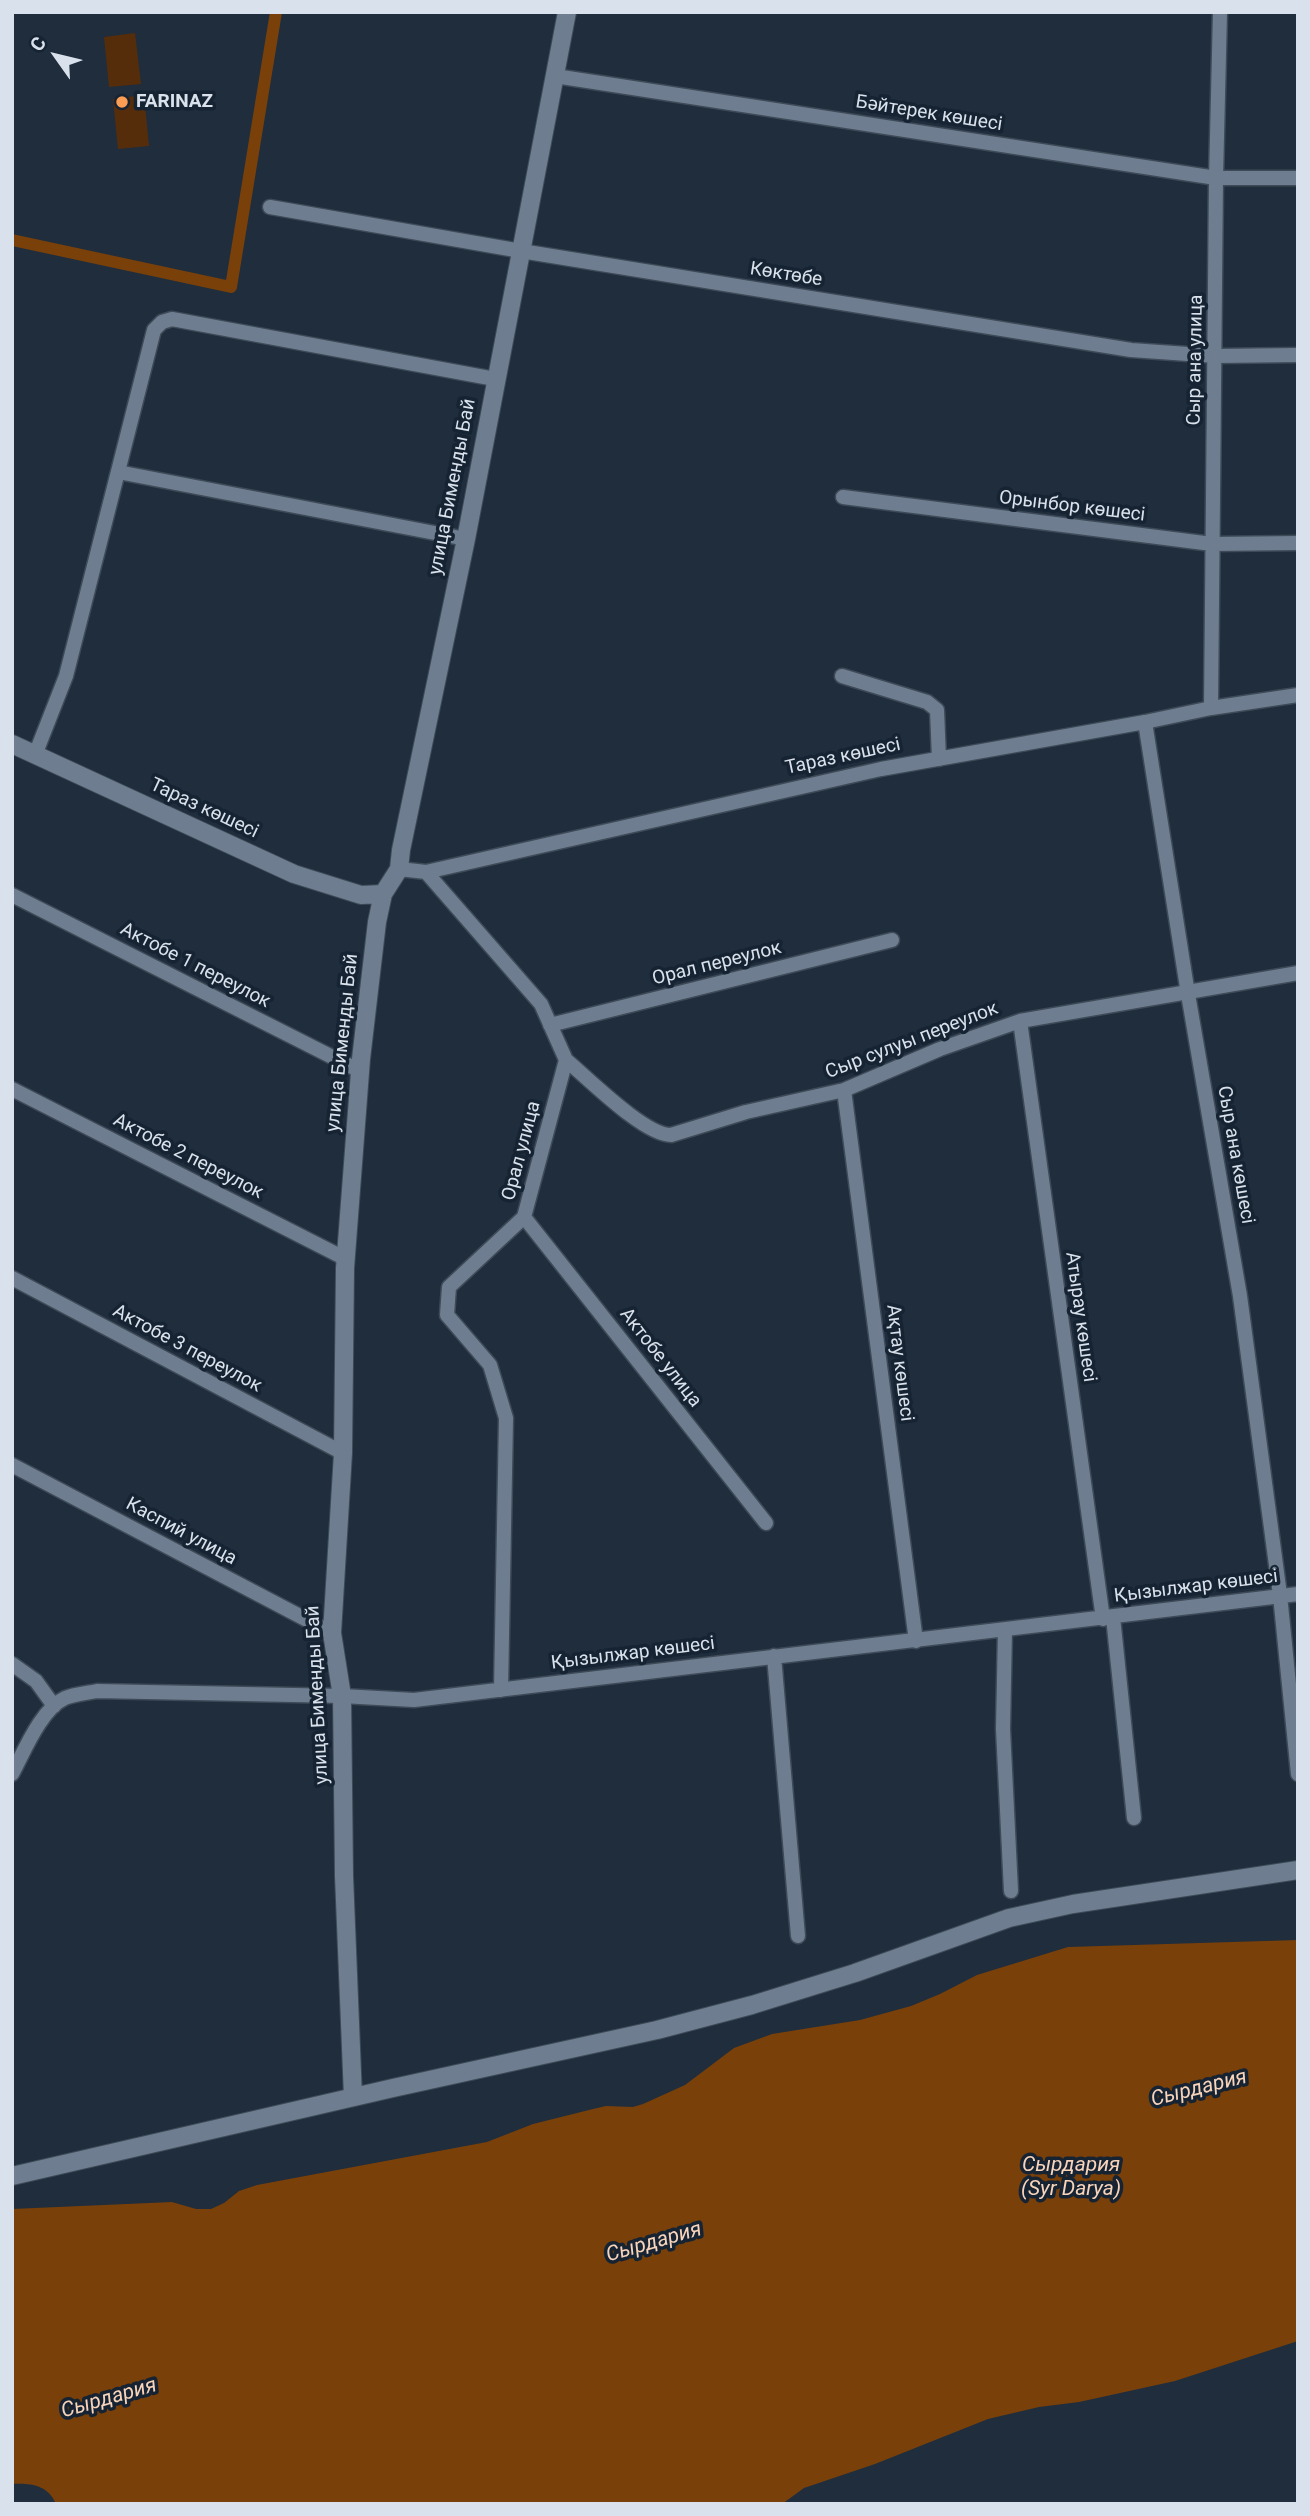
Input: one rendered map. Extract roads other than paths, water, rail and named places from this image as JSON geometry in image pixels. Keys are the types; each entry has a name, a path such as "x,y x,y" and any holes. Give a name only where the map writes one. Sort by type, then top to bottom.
{"street":[{"name":"улица Бименды Бай","path":"354,2097 344,1876 342,1696 332,1633 343,1453 346,1259 360,1071 377,922 383,894 400,869 414,782 466,539 567,12"},
{"name":"Сыр ана улица","path":"1211,708 1220,12"},
{"name":"Бәйтерек көшесі","path":"555,76 1216,178 1298,178"},
{"name":"Көктөбе","path":"270,207 521,251 1131,350 1216,356 1298,355"},
{"path":"34,755 66,676 154,330 162,322 172,318 495,379"},
{"path":"118,472 466,539"},
{"name":"Орынбор көшесі","path":"843,497 1212,544 1298,543"},
{"path":"842,677 927,702 937,710 939,759"},
{"name":"Тараз көшесі","path":"400,869 426,872 881,769 1211,708 1298,695"},
{"name":"Сыр ана көшесі","path":"1145,722 1240,1296 1280,1595 1298,1773"},
{"name":"Тараз көшесі","path":"12,744 294,874 361,895 383,894"},
{"path":"426,872 541,1004 566,1060"},
{"name":"Актобе 1 переулок","path":"12,895 360,1071"},
{"name":"Орал переулок","path":"550,1025 892,940"},
{"name":"Сыр сулуы переулок","path":"566,1060 641,1123 662,1135 683,1132 746,1112 844,1090 940,1049 1020,1021 1298,973"},
{"name":"Атырау көшесі","path":"1020,1021 1108,1618 1134,1818"},
{"name":"Орал улица","path":"501,1690 506,1418 490,1365 447,1315 449,1287 524,1217 566,1060"},
{"name":"Актобе 2 переулок","path":"12,1089 346,1259"},
{"name":"Ақтау көшесі","path":"844,1090 916,1641"},
{"name":"Актобе улица","path":"524,1217 766,1523"},
{"name":"Актобе 3 переулок","path":"12,1278 343,1453"},
{"name":"Каспий улица","path":"12,1465 332,1633"},
{"name":"Қызылжар көшесі","path":"54,1706 64,1699 97,1691 414,1700 1298,1594"},
{"path":"1005,1630 1003,1729 1011,1891"},
{"path":"774,1656 798,1936"},
{"path":"12,1664 36,1681 54,1706 41,1720 12,1774"},
{"path":"12,2176 657,2030 752,2005 855,1973 1009,1918 1073,1904 1298,1870"}],"water":[{"name":"Сырдария (Syr Darya)","path":"1298,1940 1298,2341 1175,2381 988,2419 875,2464 804,2488 782,2504 56,2504 44,2489 38,2486 12,2484 12,2209 172,2202 196,2209 211,2209 239,2191 257,2185 487,2142 533,2124 606,2106 633,2107 643,2104 685,2085 734,2048 772,2034 860,2020 911,2006 977,1975 1068,1947"}],"waterway":[{"path":"12,240 231,287 276,12"}],"place":[{"name":"FARINAZ","path":"122,102"}],"water label":[{"name":"Сырдария","path":"1199,2089"},
{"name":"Сырдария","path":"654,2243"},
{"name":"Сырдария","path":"109,2399"}]}
